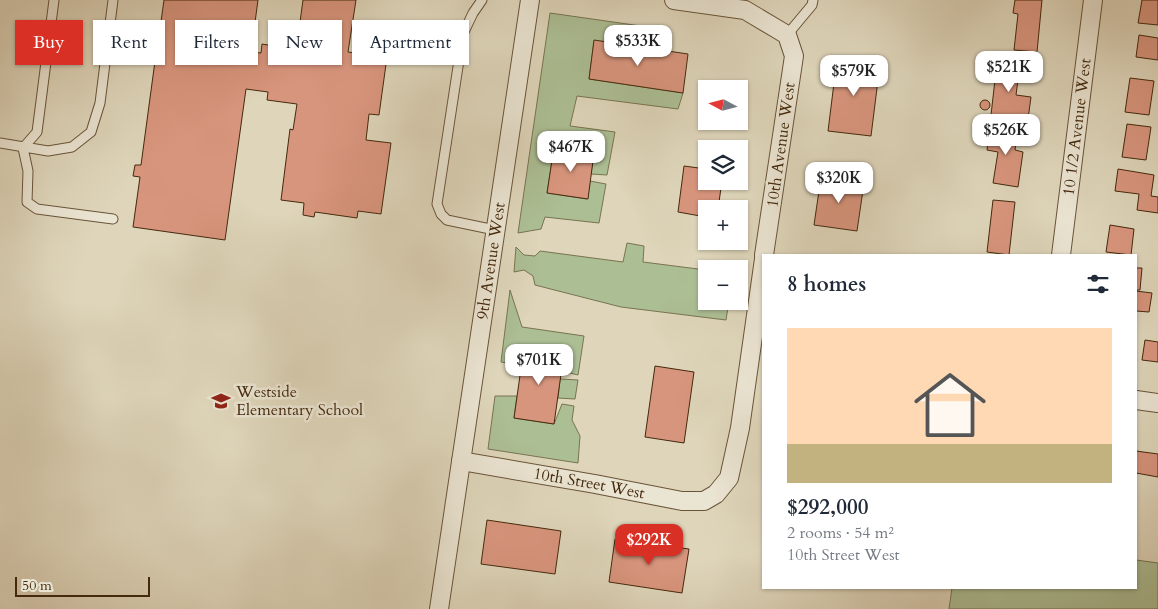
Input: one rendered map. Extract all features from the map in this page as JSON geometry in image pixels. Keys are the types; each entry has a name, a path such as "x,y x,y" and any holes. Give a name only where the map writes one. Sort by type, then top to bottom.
{"street":[{"name":"9th Avenue West","path":"439,609 530,0"},
{"path":"674,0 745,10 787,35"},
{"name":"10 1/2 Avenue West","path":"1061,254 1093,0"},
{"name":"10th Avenue West","path":"764,254 794,56 787,35"},
{"name":"10th Street West","path":"461,461 682,501 704,501 716,494 730,478 740,428 762,273"},
{"path":"1137,400 1158,403"}],"lane":[{"path":"22,148 37,132 54,0"},
{"path":"0,143 48,151 72,147 90,132 100,104 112,0"},
{"path":"482,0 473,13 463,34 437,204 441,214 447,220 495,230"},
{"path":"787,35 812,5 813,0"},
{"path":"22,148 28,171 27,202 37,209 113,219"}],"green space":[{"path":"550,13 641,26 636,47 594,41 589,79 683,93 678,109 577,96 570,126 615,132 607,175 591,174 594,153 554,147 547,193 587,199 590,181 606,184 599,223 545,217 541,229 518,233"},
{"path":"627,243 644,246 643,262 698,269 698,310 728,310 726,320 621,307 535,285 533,276 524,270 514,272 516,247 524,255 535,256 540,251 623,262"},
{"path":"510,290 522,327 584,336 578,375 562,371 564,353 524,347 521,365 501,362"},
{"path":"560,379 578,380 575,399 558,398"},
{"path":"495,396 517,396 514,418 554,424 562,404 574,406 572,420 580,436 578,463 488,449"},
{"path":"1137,560 1158,563 1158,609 949,609 952,589 1137,589"}],"building":[{"path":"164,0 258,0 255,20 175,20 175,65 258,65 258,53 261,53 262,44 268,45 268,65 342,65 342,20 300,20 303,0 356,0 348,52 352,53 352,65 386,65 379,115 369,114 366,140 391,143 381,214 358,211 357,218 315,212 314,217 303,215 304,203 281,200 290,129 293,130 297,104 267,100 268,92 246,89 225,240 133,227 140,177 133,176 135,165 141,165 154,65 165,65 165,20 161,20"},
{"path":"1015,0 1042,0 1037,52 1014,50 1018,14 1013,13"},
{"path":"1142,0 1158,0 1158,25 1138,23"},
{"path":"1139,35 1158,38 1158,60 1136,57"},
{"path":"594,40 688,54 683,93 589,79"},
{"path":"837,59 880,64 871,136 828,131"},
{"path":"997,62 1020,64 1016,95 1031,97 1028,119 991,115"},
{"path":"1130,78 1154,81 1149,115 1125,112"},
{"path":"985,100 990,105 985,110 980,105"},
{"path":"1127,124 1151,127 1146,160 1122,157"},
{"path":"990,126 1018,130 1015,150 1023,152 1018,187 993,183 998,152 987,150"},
{"path":"554,147 594,153 588,199 547,193"},
{"path":"684,166 698,168 698,190 721,190 719,200 698,200 698,216 678,212"},
{"path":"1118,169 1154,175 1151,196 1158,197 1158,213 1137,210 1139,194 1115,191"},
{"path":"821,177 864,183 857,231 814,225"},
{"path":"993,200 1015,202 1009,254 987,252"},
{"path":"1110,225 1134,229 1131,254 1106,252"},
{"path":"1137,268 1142,268 1140,290 1137,290"},
{"path":"1137,291 1152,293 1149,312 1137,311"},
{"path":"1145,340 1158,342 1158,362 1142,360"},
{"path":"524,347 564,353 554,424 514,418"},
{"path":"655,366 694,372 684,443 645,437"},
{"path":"1137,451 1158,454 1158,477 1137,473"},
{"path":"487,520 561,531 555,574 481,564"},
{"path":"615,539 689,549 682,593 609,582"}],"place":[{"name":"Westside Elementary School","path":"221,401"}]}
